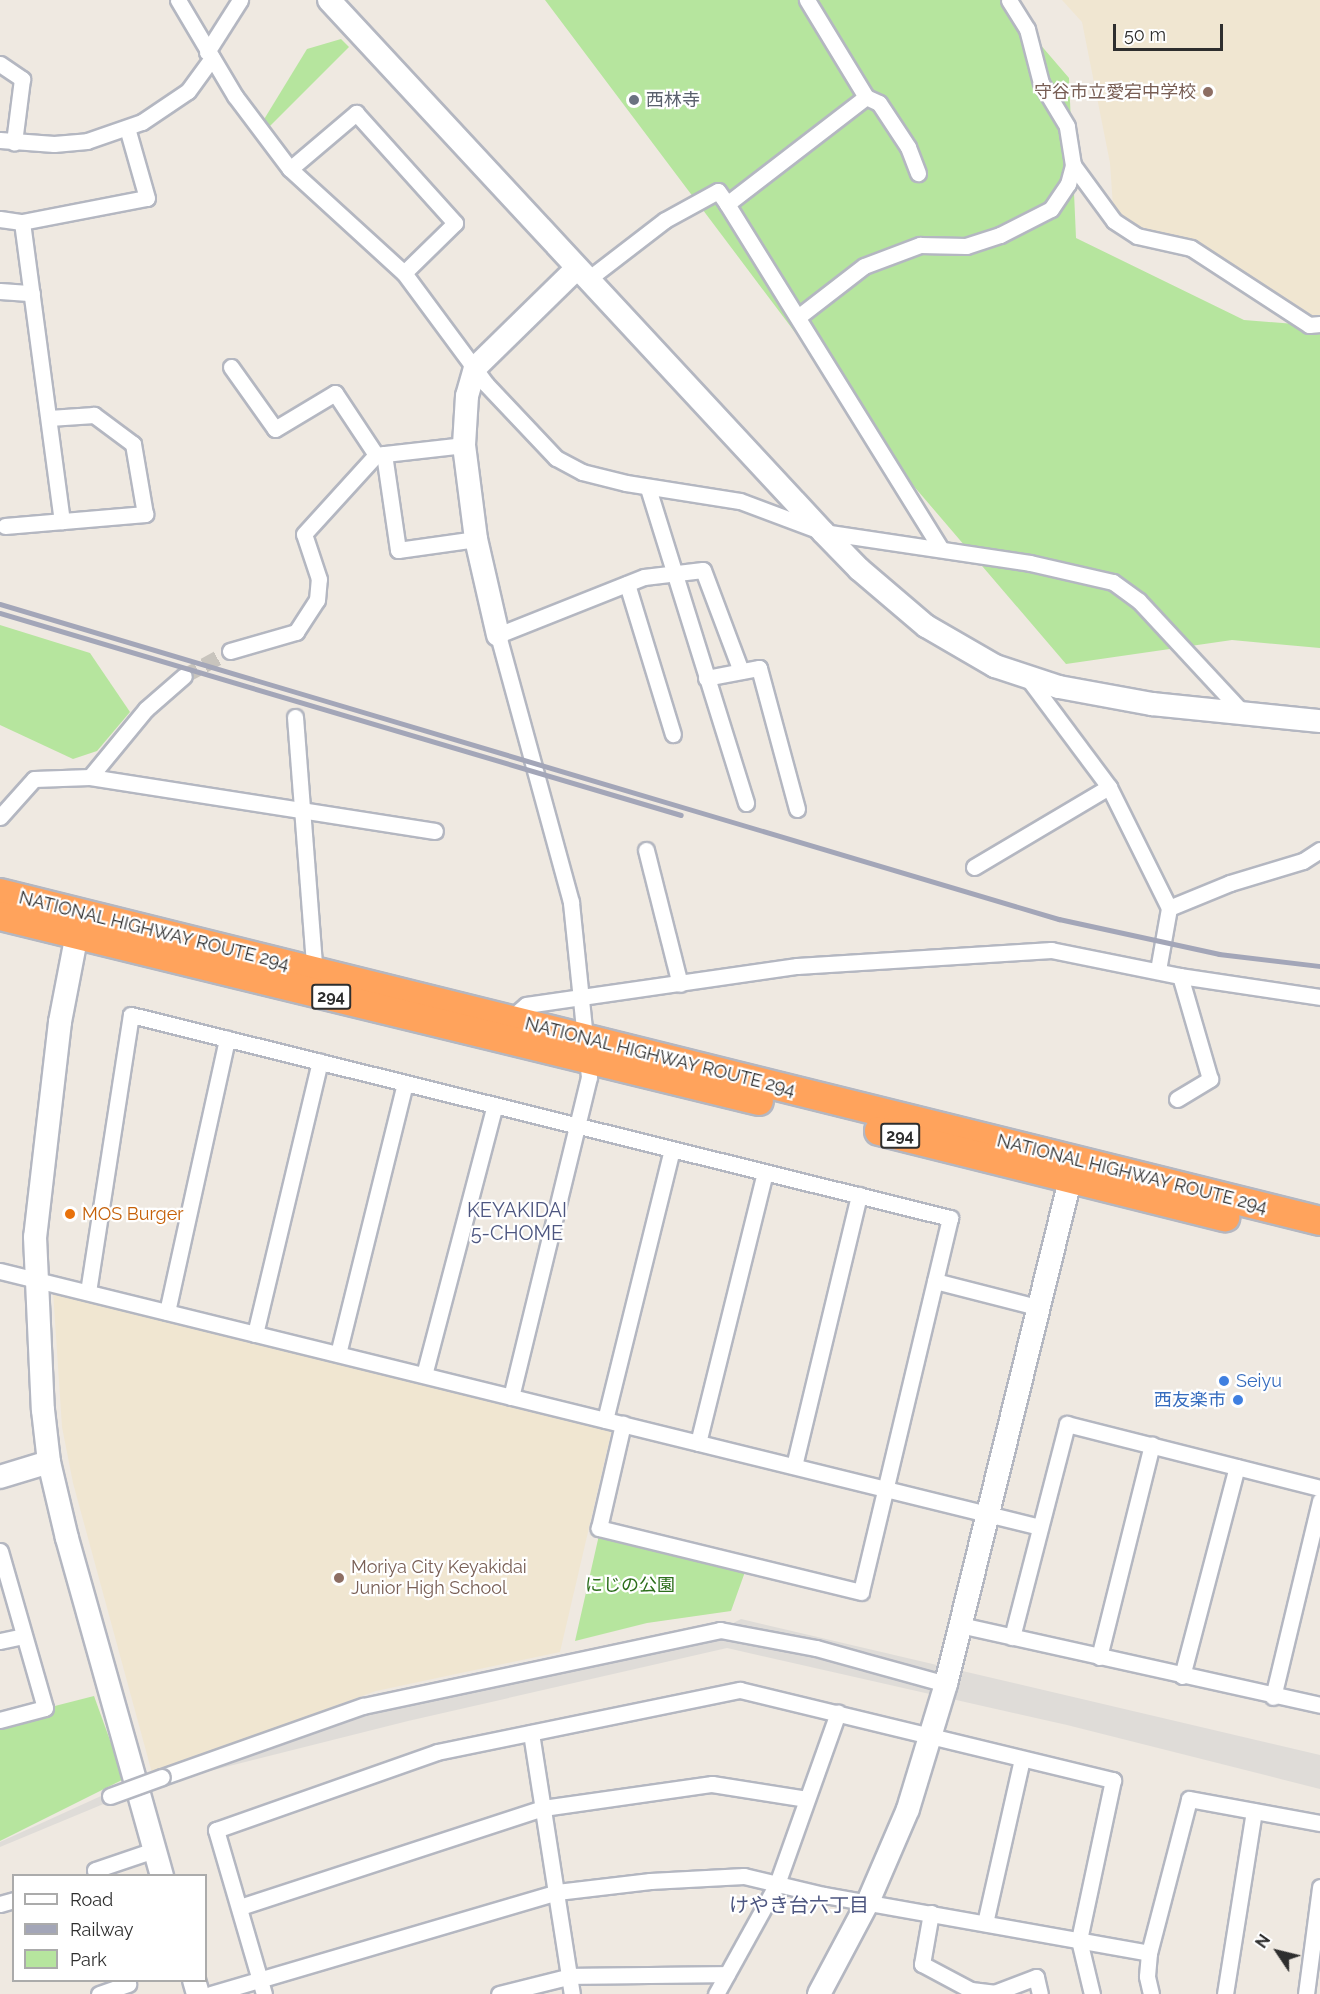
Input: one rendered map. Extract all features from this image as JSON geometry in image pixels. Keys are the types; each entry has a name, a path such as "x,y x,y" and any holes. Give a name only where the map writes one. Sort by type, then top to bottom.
{"highway":[{"name":"NATIONAL HIGHWAY ROUTE 294","path":"0,893 79,923 1073,1169 1320,1239"},
{"name":"NATIONAL HIGHWAY ROUTE 294","path":"0,916 79,923"},
{"name":"NATIONAL HIGHWAY ROUTE 294","path":"314,981 510,1019 585,1048"},
{"name":"NATIONAL HIGHWAY ROUTE 294","path":"1073,1169 1320,1221"}],"street":[{"path":"177,0 210,55 290,169 404,273 475,368 556,458 582,472 648,488 740,501 823,532 1089,573 1113,582 1146,608 1242,711"},
{"path":"0,64 22,79 7,142 87,141 127,128 169,107 188,91 240,0"},
{"path":"329,0 823,532 867,576 926,626 995,666 1027,677 1120,699 1320,721"},
{"path":"807,0 866,97 879,103 908,147 918,173"},
{"path":"798,316 864,266 920,245 966,246 1000,235 1051,209 1068,184 1073,165 1067,126 1041,83 1027,29 1009,0"},
{"path":"728,204 866,97"},
{"path":"290,169 356,113 455,223 404,273"},
{"path":"0,219 22,222 147,198 127,128"},
{"path":"1073,165 1114,220 1137,236 1191,248 1309,325 1320,324"},
{"path":"511,1396 579,1126 589,1077 578,999 572,902 498,635 476,539 464,445 466,396 475,368 582,274 665,220 718,191 798,316 941,549"},
{"path":"22,222 62,521"},
{"path":"0,291 32,293"},
{"path":"231,367 275,429 335,393 380,455 399,550 476,539"},
{"path":"5,526 145,514 133,444 94,415 49,417"},
{"path":"230,651 296,632 317,600 318,579 304,534 380,455 464,445"},
{"path":"648,488 746,803"},
{"path":"498,635 644,577 703,570 741,671"},
{"path":"627,584 673,734"},
{"path":"706,678 759,668 797,809"},
{"path":"90,777 146,708 184,676"},
{"path":"1027,677 1109,787 1169,908 1158,970"},
{"path":"295,717 304,812 314,981"},
{"path":"0,817 34,779 90,777 435,831"},
{"path":"974,867 1109,787"},
{"path":"646,850 680,984"},
{"path":"1169,908 1230,883 1303,861 1320,850"},
{"path":"79,923 60,1022 40,1177 34,1279 49,1462 162,1874"},
{"path":"510,1019 526,1005 797,966 1051,950 1180,976 1320,998"},
{"path":"1177,1099 1210,1079 1180,976"},
{"path":"88,1292 131,1015 950,1218 861,1592 599,1528 623,1424"},
{"path":"167,1312 227,1039"},
{"path":"255,1334 320,1062"},
{"path":"338,1354 405,1083"},
{"path":"424,1375 495,1105"},
{"path":"605,1420 672,1149"},
{"path":"819,1994 868,1902 908,1809 946,1684 1037,1307 1073,1169"},
{"path":"698,1443 765,1172"},
{"path":"794,1466 859,1195"},
{"path":"0,1270 1040,1527"},
{"path":"935,1281 1037,1307"},
{"path":"1012,1637 1067,1424 1320,1488"},
{"path":"1099,1657 1152,1445"},
{"path":"0,1477 49,1462"},
{"path":"1182,1676 1237,1467"},
{"path":"1273,1696 1320,1501"},
{"path":"0,1719 45,1708 22,1636 1,1557"},
{"path":"960,1625 1320,1705"},
{"path":"110,1796 363,1707 720,1630 816,1648 946,1684"},
{"path":"0,1641 22,1636"},
{"path":"262,1987 216,1830 437,1752 740,1690 1113,1780 1079,1940 1092,1994"},
{"path":"716,1994 777,1884 838,1713"},
{"path":"531,1733 571,1976 572,1994"},
{"path":"985,1923 1022,1759"},
{"path":"240,1907 543,1809 712,1784 807,1799"},
{"path":"1151,1994 1147,1976 1149,1953 1189,1799 1320,1822"},
{"path":"1225,1994 1254,1811"},
{"path":"91,1874 154,1850"},
{"path":"211,1994 262,1987 557,1892 650,1881 744,1876 868,1902 1149,1953"},
{"path":"1306,1994 1320,1887"},
{"path":"931,1913 922,1964 971,1990 994,1992 1036,1977 1040,1994"},
{"path":"499,1994 571,1976 727,1974"},
{"path":"99,1994 129,1986"}],"shaded area":[{"name":"守谷市立愛宕中学校","path":"1062,0 1320,0 1320,324 1191,248 1114,221 1110,163 1082,22"},
{"name":"Moriya City Keyakidai Junior High School","path":"53,1291 613,1425 560,1652 376,1691 152,1773 73,1483 62,1427"},
{"path":"741,1619 1320,1755 1320,1789 1067,1725 727,1648 408,1721 142,1788 0,1847 0,1842 145,1776 363,1706 720,1630"}],"green space":[{"path":"545,0 1002,0 1069,78 1076,238 1244,320 1320,326 1320,648 1232,640 1066,664 888,456"},
{"path":"341,39 349,47 268,128 263,121 307,49"},
{"path":"0,625 90,653 130,712 97,751 73,759 0,725"},
{"name":"にじの公園","path":"599,1535 746,1569 731,1611 647,1623 575,1641"},
{"path":"94,1696 124,1779 0,1841 0,1720"}],"tunnel":[{"path":"184,676 230,651"}],"railway":[{"path":"0,604 1059,919 1219,954 1320,966"},
{"path":"0,613 681,815"}],"place":[{"name":"守谷市立愛宕中学校","path":"1208,92"},
{"name":"西林寺","path":"634,100"},
{"name":"MOS Burger","path":"70,1214"},
{"name":"Seiyu","path":"1224,1381"},
{"name":"西友楽市","path":"1238,1400"},
{"name":"Moriya City Keyakidai Junior High School","path":"339,1578"}],"district":[{"name":"KEYAKIDAI 5-CHOME","path":"517,1222"},
{"name":"けやき台六丁目","path":"799,1905"}]}
